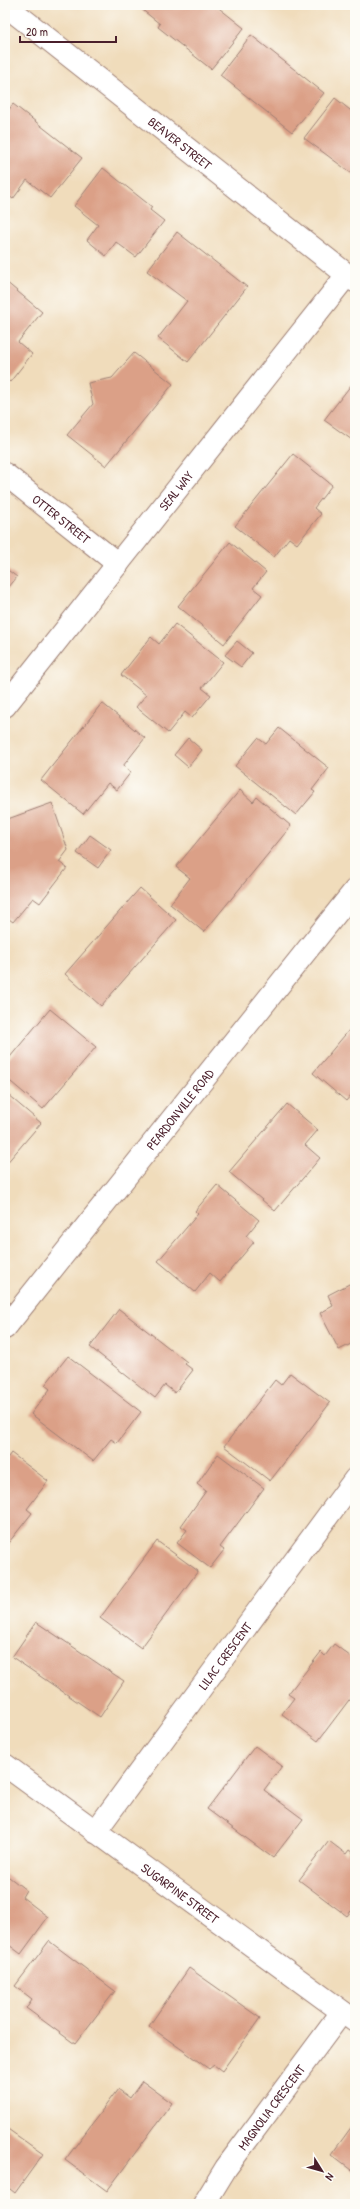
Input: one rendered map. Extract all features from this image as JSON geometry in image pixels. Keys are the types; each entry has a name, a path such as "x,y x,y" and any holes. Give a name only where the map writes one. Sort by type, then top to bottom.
{"street":[{"name":"BEAVER STREET","path":"5,5 351,278"},
{"name":"SEAL WAY","path":"5,706 118,564 351,278"},
{"name":"OTTER STREET","path":"5,474 118,564"},
{"name":"PEARDONVILLE ROAD","path":"5,1328 355,890"},
{"name":"LILAC CRESCENT","path":"94,1832 355,1479"},
{"name":"SUGARPINE STREET","path":"5,1765 94,1832 349,2016"},
{"name":"MAGNOLIA CRESCENT","path":"204,2204 226,2168 349,2016"}],"building":[{"path":"142,5 215,5 244,28 211,69 158,27 160,24 140,8"},
{"path":"251,35 324,93 292,132 220,75"},
{"path":"335,98 355,114 355,176 304,138"},
{"path":"13,104 82,158 50,198 27,180 13,199 5,193 5,115"},
{"path":"103,168 152,207 150,210 164,221 136,257 116,242 106,256 87,240 98,225 74,206"},
{"path":"177,232 247,287 188,362 158,338 187,301 147,271"},
{"path":"5,281 42,312 18,342 32,354 10,382 5,378"},
{"path":"134,353 173,384 106,466 67,435 93,404 88,383 112,378"},
{"path":"355,380 355,442 324,420"},
{"path":"293,454 332,485 314,508 321,514 297,544 289,538 274,557 235,526"},
{"path":"230,542 266,572 253,588 262,595 224,644 178,606"},
{"path":"5,568 17,577 5,592"},
{"path":"175,624 223,662 202,688 211,695 192,718 185,712 168,733 136,707 146,695 121,675 151,637 159,644"},
{"path":"237,641 252,653 241,667 225,655"},
{"path":"102,703 145,738 123,766 131,772 117,790 108,783 83,814 41,780"},
{"path":"279,728 329,768 312,790 315,792 296,815 235,766 258,738 266,744"},
{"path":"188,738 202,750 188,767 174,755"},
{"path":"240,790 253,802 257,797 291,826 204,932 170,904 190,878 176,867"},
{"path":"52,803 68,850 59,862 67,868 40,903 33,898 13,922 5,916 5,820"},
{"path":"90,835 111,850 98,868 77,853"},
{"path":"140,888 176,920 101,1006 65,974"},
{"path":"50,1009 96,1047 43,1109 5,1077 5,1063"},
{"path":"355,1023 355,1090 346,1101 313,1073"},
{"path":"7,1094 41,1123 5,1165 5,1096"},
{"path":"287,1104 318,1130 305,1145 320,1158 275,1211 229,1172"},
{"path":"217,1185 259,1220 246,1236 254,1242 220,1282 210,1273 195,1292 158,1261 198,1214 195,1211"},
{"path":"355,1281 355,1342 339,1350 320,1313 333,1306 328,1295"},
{"path":"119,1309 187,1362 185,1364 193,1370 175,1393 165,1385 155,1398 90,1347"},
{"path":"68,1356 141,1412 117,1443 111,1439 93,1461 31,1414 50,1389 45,1385"},
{"path":"290,1373 330,1403 270,1481 224,1446 275,1380 281,1385"},
{"path":"11,1453 48,1481 27,1509 32,1513 6,1546 5,1461"},
{"path":"218,1454 264,1488 220,1547 224,1550 210,1568 177,1543 187,1530 181,1526 206,1491 197,1484"},
{"path":"157,1541 198,1571 141,1648 100,1618"},
{"path":"36,1622 124,1681 100,1717 12,1657"},
{"path":"334,1644 355,1660 355,1676 352,1680 355,1682 355,1692 318,1741 282,1714 294,1698 288,1694 321,1652 325,1656"},
{"path":"255,1746 282,1766 264,1790 303,1819 273,1858 207,1809"},
{"path":"329,1841 346,1854 349,1850 355,1854 355,1913 351,1911 347,1916 299,1880"},
{"path":"5,1874 26,1890 22,1897 48,1917 21,1954 5,1942"},
{"path":"49,1941 115,1991 75,2044 26,2008 32,1999 15,1986"},
{"path":"189,1968 260,2018 222,2071 214,2065 209,2069 149,2026"},
{"path":"142,2081 172,2103 107,2191 65,2160 118,2089 130,2098"},
{"path":"355,2122 355,2173 331,2155"},
{"path":"5,2127 43,2154 15,2193 5,2185"}]}
